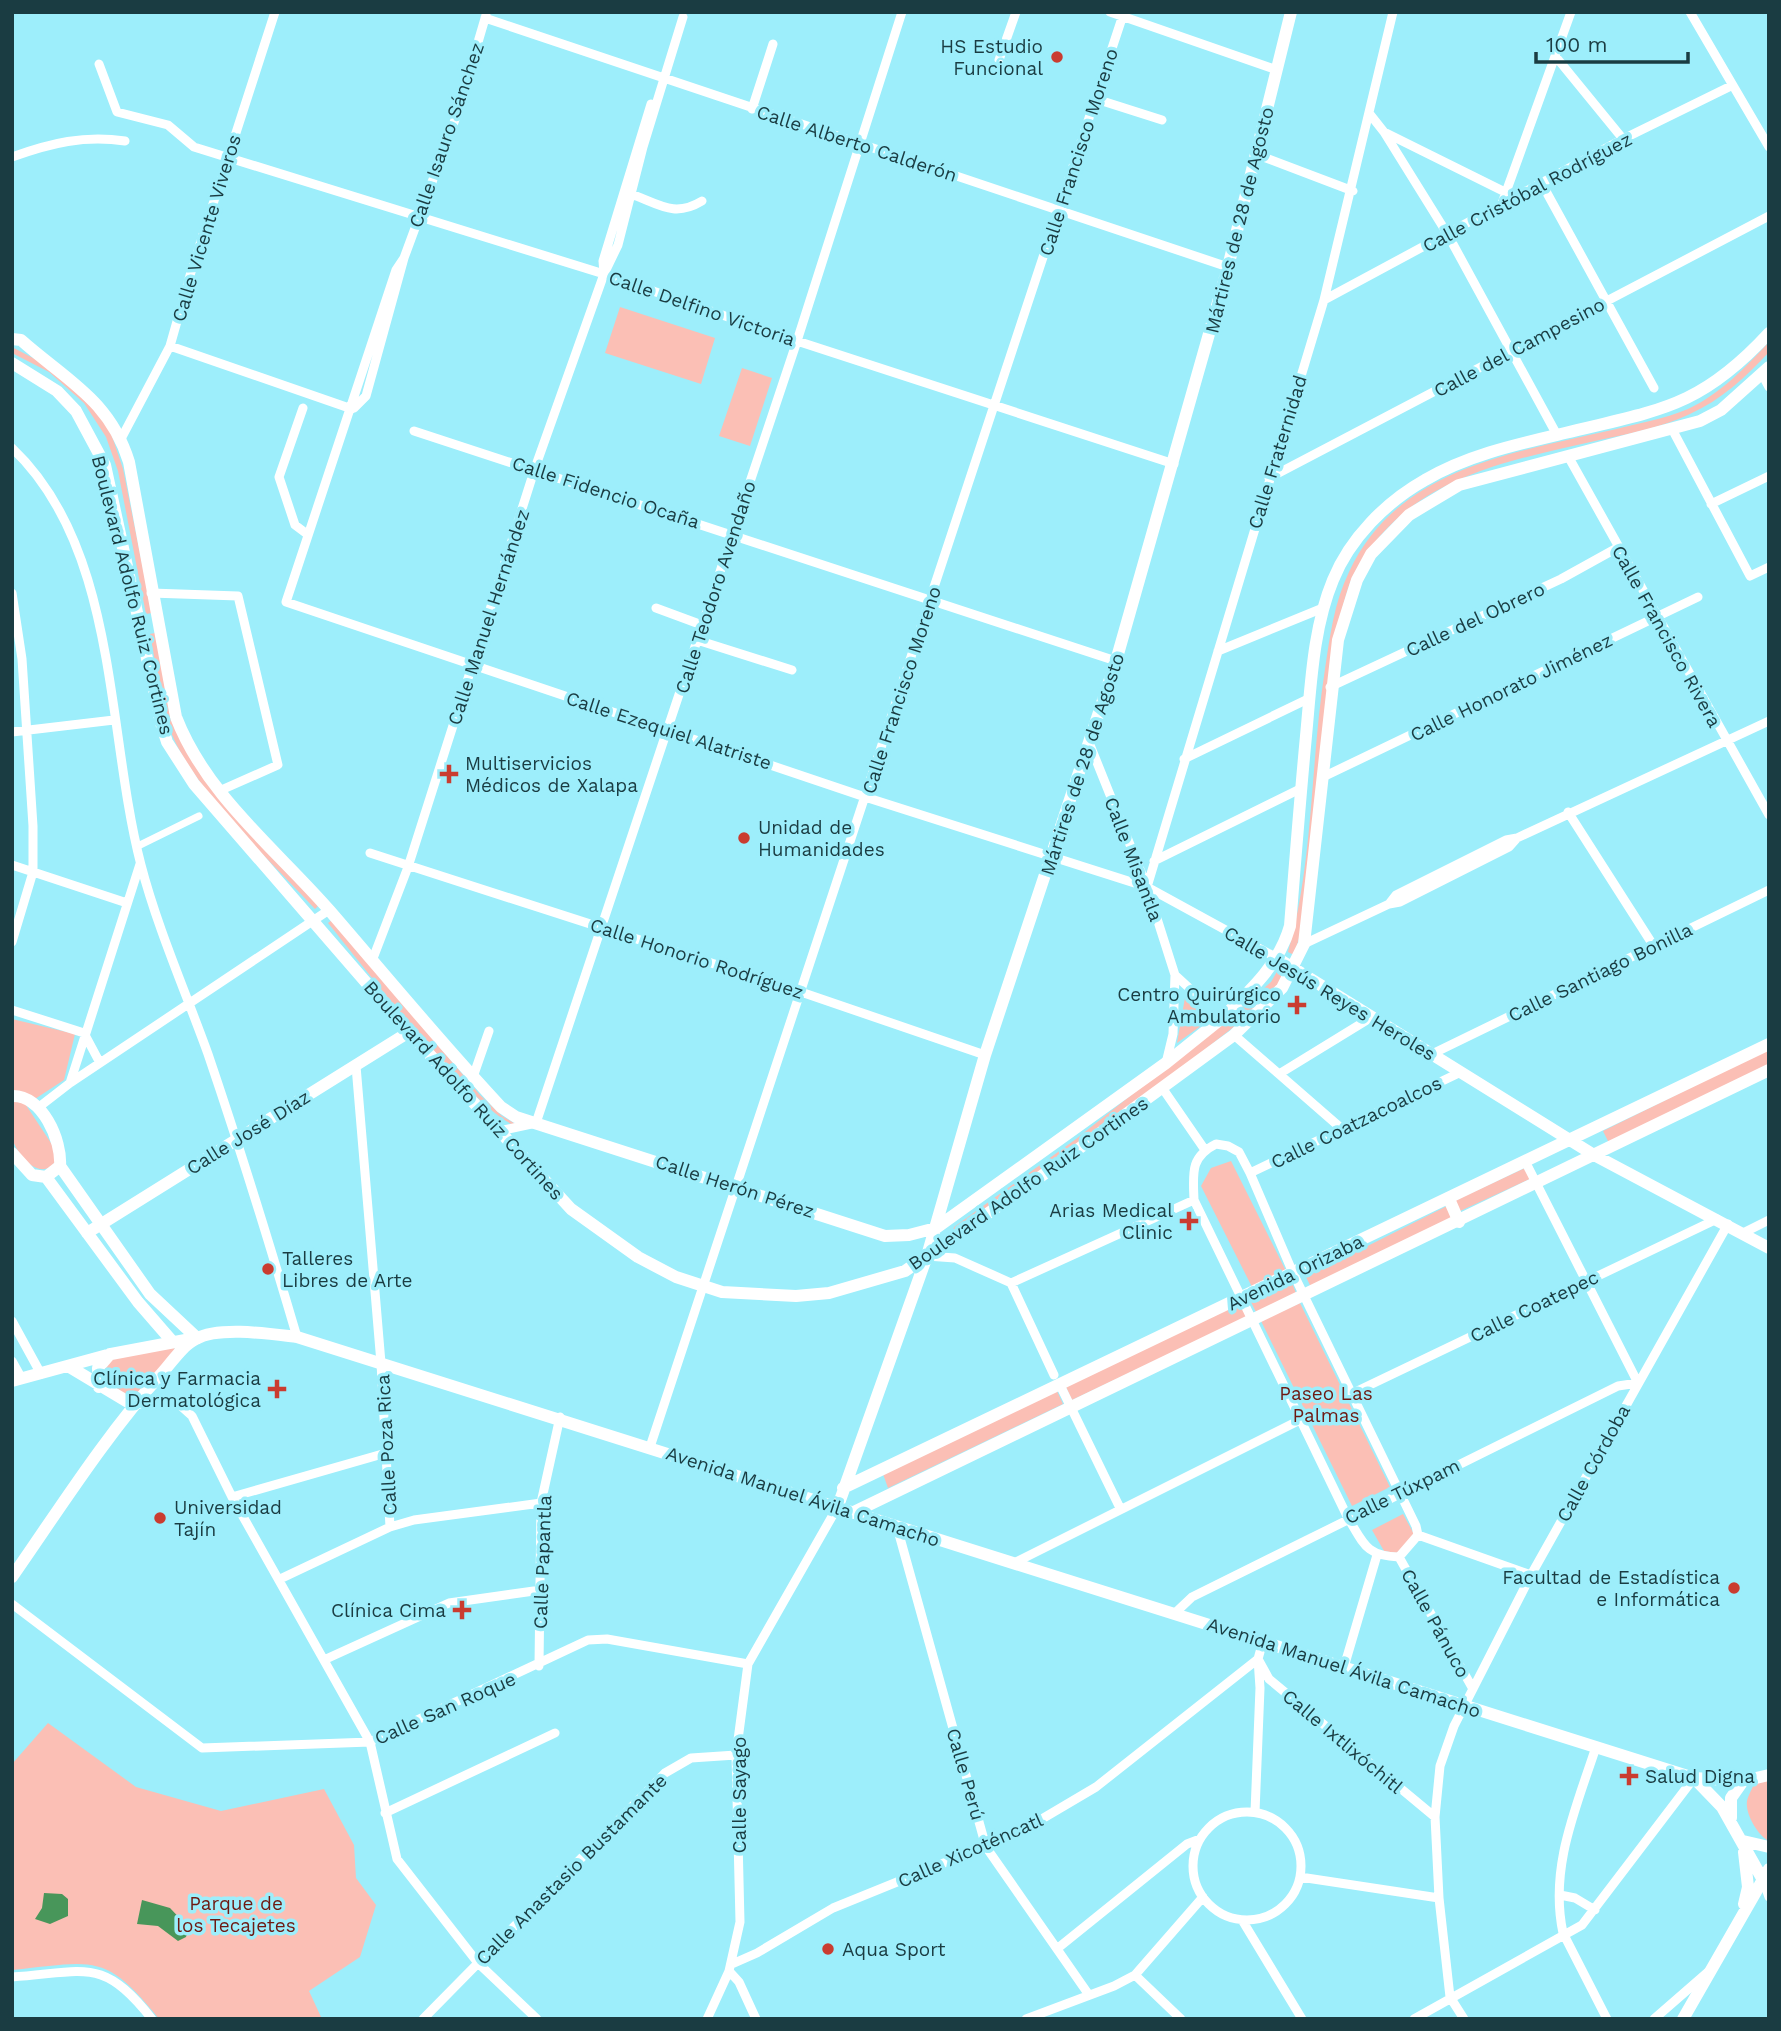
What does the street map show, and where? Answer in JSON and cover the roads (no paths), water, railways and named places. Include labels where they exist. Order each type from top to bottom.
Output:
[{"type":"main road","name":"Mártires de 28 de Agosto","points":[[838,1506],[928,1256],[985,1055],[1116,661],[1228,267],[1258,155],[1291,12]]},
{"type":"main road","name":"Boulevard Adolfo Ruiz Cortines","points":[[936,1228],[1166,1063],[1240,1001],[1277,957],[1290,926],[1310,698],[1324,608],[1334,579],[1350,547],[1394,501],[1449,467],[1558,435],[1667,408],[1690,399],[1726,375],[1769,333]]},
{"type":"main road","name":"Boulevard Adolfo Ruiz Cortines","points":[[12,339],[21,340],[97,401],[122,437],[129,462],[151,593],[176,717],[193,757],[219,791],[329,910],[501,1107],[516,1117],[536,1123]]},
{"type":"main road","name":"Boulevard Adolfo Ruiz Cortines","points":[[12,363],[57,391],[91,433],[105,465],[161,723],[180,764],[194,785],[542,1181],[597,1230],[638,1257],[703,1288],[758,1295],[829,1293],[905,1271],[1163,1088],[1234,1035],[1266,1007],[1294,968],[1304,944],[1330,687],[1338,640],[1350,598],[1371,554],[1388,533],[1409,515],[1459,485],[1700,421],[1721,410],[1765,370]]},
{"type":"main road","points":[[138,622],[156,618]]},
{"type":"main road","name":"Calle Jesús Reyes Heroles","points":[[1277,957],[1594,1155],[1769,1248]]},
{"type":"main road","name":"Calle José Díaz","points":[[87,1233],[409,1032]]},
{"type":"main road","name":"Avenida Orizaba","points":[[821,1501],[1057,1380],[1242,1298],[1769,1044]]},
{"type":"main road","name":"Avenida Orizaba","points":[[855,1512],[1769,1070]]},
{"type":"main road","points":[[12,1096],[30,1099],[39,1107],[57,1141],[61,1153],[60,1166],[99,1224],[150,1294],[197,1338],[133,1405],[12,1577]]},
{"type":"main road","name":"Calle Herón Pérez","points":[[536,1123],[886,1236],[909,1235],[936,1228]]},
{"type":"main road","points":[[12,1153],[32,1175],[46,1177],[138,1302],[171,1340]]},
{"type":"main road","points":[[46,1177],[60,1166]]},
{"type":"main road","points":[[1449,1199],[1459,1222]]},
{"type":"main road","name":"Avenida Manuel Ávila Camacho","points":[[17,1380],[171,1340],[225,1333],[297,1337],[1695,1778],[1743,1781],[1769,1775]]},
{"type":"main road","points":[[99,1387],[98,1368],[111,1354]]},
{"type":"main road","points":[[68,1366],[133,1405]]},
{"type":"main road","points":[[878,1471],[877,1485],[887,1496]]},
{"type":"main road","name":"Avenida Manuel Ávila Camacho","points":[[1695,1778],[1709,1790],[1766,1874]]},
{"type":"main road","points":[[1732,1822],[1731,1798],[1743,1781]]},
{"type":"main road","points":[[1741,1916],[1748,1887],[1743,1842],[1769,1847]]},
{"type":"main road","points":[[1683,2019],[1766,1874]]},
{"type":"street","name":"Calle Vicente Viveros","points":[[122,437],[170,346],[275,12]]},
{"type":"street","name":"Calle Teodoro Avendaño","points":[[536,1123],[797,341],[902,12]]},
{"type":"street","points":[[999,60],[1016,12]]},
{"type":"street","points":[[1110,12],[1123,14],[1277,70]]},
{"type":"street","name":"Calle Fraternidad","points":[[1147,887],[1324,300],[1353,191],[1393,12]]},
{"type":"street","points":[[1501,206],[1571,12]]},
{"type":"street","points":[[1690,12],[1769,147]]},
{"type":"street","name":"Calle Francisco Moreno","points":[[650,1447],[1123,14]]},
{"type":"street","name":"Calle Alberto Calderón","points":[[486,15],[663,80],[1228,267]]},
{"type":"street","name":"Calle Isauro Sánchez","points":[[286,602],[307,534],[352,409],[366,396],[404,258],[456,117],[486,15]]},
{"type":"street","name":"Calle Manuel Hernández","points":[[372,961],[408,867],[535,468],[604,274],[618,245],[683,17]]},
{"type":"street","points":[[752,109],[773,44]]},
{"type":"street","points":[[1556,57],[1623,139]]},
{"type":"street","name":"Calle Delfino Victoria","points":[[99,64],[117,112],[168,125],[194,146],[604,274],[797,341],[1174,464]]},
{"type":"street","name":"Calle Manuel Hernández","points":[[604,274],[603,261],[637,145],[656,88],[663,80]]},
{"type":"street","name":"Calle Cristóbal Rodríguez","points":[[1324,300],[1623,139],[1731,86]]},
{"type":"street","points":[[1096,99],[1162,120]]},
{"type":"street","points":[[1369,113],[1384,132],[1448,234],[1558,435]]},
{"type":"street","points":[[1384,132],[1506,192]]},
{"type":"street","points":[[12,158],[68,140],[102,138],[125,141]]},
{"type":"street","points":[[1258,155],[1353,191]]},
{"type":"street","points":[[1542,184],[1654,388]]},
{"type":"street","points":[[631,194],[673,210],[687,210],[702,201]]},
{"type":"street","name":"Calle del Campesino","points":[[1269,478],[1769,216]]},
{"type":"street","points":[[170,346],[352,409]]},
{"type":"street","points":[[1765,370],[1769,387]]},
{"type":"street","points":[[303,408],[279,477],[295,525],[307,534]]},
{"type":"street","points":[[1672,429],[1751,576],[1769,567]]},
{"type":"street","name":"Calle Fidencio Ocaña","points":[[414,431],[535,468],[1116,661]]},
{"type":"street","points":[[12,448],[34,468],[65,521],[97,615],[106,654],[114,720],[140,864],[237,1138],[297,1337]]},
{"type":"street","name":"Calle Francisco Rivera","points":[[1569,456],[1617,548],[1769,815]]},
{"type":"street","points":[[1712,504],[1769,476]]},
{"type":"street","name":"Calle del Obrero","points":[[1330,687],[1560,579],[1617,548]]},
{"type":"street","points":[[12,593],[22,659],[33,825],[33,872],[12,942]]},
{"type":"street","points":[[151,593],[238,596],[278,765],[219,791]]},
{"type":"street","name":"Calle Honorato Jiménez","points":[[1323,777],[1699,597]]},
{"type":"street","name":"Calle Ezequiel Alatriste","points":[[286,602],[865,797],[1053,856]]},
{"type":"street","points":[[656,608],[702,625]]},
{"type":"street","points":[[1218,651],[1324,608]]},
{"type":"street","points":[[697,640],[792,670]]},
{"type":"street","points":[[1184,759],[1310,698]]},
{"type":"street","points":[[12,732],[114,720]]},
{"type":"street","points":[[1304,944],[1389,904],[1396,895],[1506,840],[1517,838],[1568,812],[1769,721]]},
{"type":"street","name":"Calle Misantla","points":[[1090,745],[1147,887],[1175,975],[1174,1034],[1166,1063]]},
{"type":"street","points":[[1154,860],[1301,788]]},
{"type":"street","points":[[1568,812],[1653,945]]},
{"type":"street","points":[[138,846],[199,816]]},
{"type":"street","name":"Calle Honorio Rodríguez","points":[[370,853],[801,992],[985,1055]]},
{"type":"street","name":"Calle Jesús Reyes Heroles","points":[[1053,856],[1147,887],[1277,957]]},
{"type":"street","points":[[70,1083],[140,864]]},
{"type":"street","points":[[12,865],[127,903]]},
{"type":"street","name":"Calle Santiago Bonilla","points":[[1432,1054],[1769,890]]},
{"type":"street","points":[[39,1107],[70,1083],[329,910]]},
{"type":"street","name":"Calle Misantla","points":[[1175,975],[1200,998]]},
{"type":"street","points":[[12,1010],[84,1033],[100,1063]]},
{"type":"street","points":[[1279,1074],[1372,1017]]},
{"type":"street","points":[[473,1077],[489,1031]]},
{"type":"street","points":[[1234,1035],[1342,1129]]},
{"type":"street","name":"Calle Poza Rica","points":[[356,1066],[381,1363],[390,1527]]},
{"type":"street","name":"Calle Coatzacoalcos","points":[[1250,1173],[1461,1072]]},
{"type":"street","points":[[1163,1088],[1205,1150]]},
{"type":"street","points":[[499,1131],[536,1123]]},
{"type":"street","points":[[1418,1535],[1399,1557],[1377,1555],[1369,1551],[1348,1518],[1194,1200],[1193,1165],[1205,1150],[1216,1144],[1239,1152],[1250,1173],[1293,1273],[1418,1535],[1531,1576]]},
{"type":"street","points":[[1525,1161],[1638,1383]]},
{"type":"street","points":[[1011,1283],[1194,1200]]},
{"type":"street","points":[[1743,1233],[1769,1220]]},
{"type":"street","name":"Calle Coatepec","points":[[1351,1394],[1585,1282],[1723,1222]]},
{"type":"street","name":"Calle Córdoba","points":[[1451,1997],[1439,1898],[1435,1817],[1440,1766],[1473,1689],[1531,1576],[1723,1222]]},
{"type":"street","points":[[928,1256],[955,1258],[1011,1283],[1120,1508]]},
{"type":"street","points":[[12,1321],[41,1374]]},
{"type":"street","points":[[12,1361],[17,1380]]},
{"type":"street","name":"Calle Túxpam","points":[[1174,1614],[1192,1597],[1399,1492],[1618,1387],[1638,1383]]},
{"type":"street","points":[[133,1405],[173,1399],[192,1416],[232,1497],[326,1659],[370,1742],[397,1859],[478,1963],[537,2019]]},
{"type":"street","name":"Calle Papantla","points":[[539,1666],[541,1503],[560,1418]]},
{"type":"street","points":[[1014,1563],[1300,1420]]},
{"type":"street","points":[[232,1497],[387,1453]]},
{"type":"street","points":[[280,1579],[390,1527],[414,1520],[541,1503]]},
{"type":"street","name":"Calle Sayago","points":[[706,2019],[731,1967],[740,1922],[736,1755],[748,1664],[838,1506]]},
{"type":"street","name":"Calle Perú","points":[[897,1527],[986,1847],[1089,1995]]},
{"type":"street","points":[[1344,1667],[1377,1555]]},
{"type":"street","name":"Calle Pánuco","points":[[1399,1557],[1473,1689]]},
{"type":"street","points":[[326,1659],[449,1603],[541,1590]]},
{"type":"street","name":"Calle San Roque","points":[[12,1604],[202,1748],[370,1742],[539,1666],[588,1640],[607,1639],[748,1664]]},
{"type":"street","points":[[1255,1812],[1258,1659],[1263,1641]]},
{"type":"street","name":"Calle Xicoténcatl","points":[[731,1967],[833,1908],[1018,1833],[1096,1787],[1258,1659]]},
{"type":"street","name":"Calle Ixtlixóchitl","points":[[1258,1659],[1269,1679],[1435,1817]]},
{"type":"street","points":[[385,1813],[555,1733]]},
{"type":"street","points":[[1597,1747],[1564,1844],[1559,1868],[1563,1933],[1607,2019]]},
{"type":"street","name":"Calle Anastasio Bustamante","points":[[423,2019],[665,1773],[691,1758],[736,1755]]},
{"type":"street","points":[[1414,2019],[1581,1925],[1695,1778]]},
{"type":"street","points":[[1255,1812],[1280,1822],[1290,1833],[1301,1861],[1300,1877],[1292,1898],[1275,1913],[1242,1920],[1225,1916],[1203,1897],[1195,1880],[1193,1866],[1200,1839],[1207,1829],[1227,1815],[1255,1812]]},
{"type":"street","points":[[1058,1948],[1187,1844],[1200,1839]]},
{"type":"street","points":[[1766,1874],[1769,1897]]},
{"type":"street","points":[[1300,1877],[1439,1898]]},
{"type":"street","points":[[1560,1895],[1575,1898],[1595,1910]]},
{"type":"street","points":[[1026,2019],[1135,1975],[1203,1897]]},
{"type":"street","points":[[1242,1920],[1302,2019]]},
{"type":"street","points":[[731,1967],[756,2019]]},
{"type":"street","points":[[1654,2019],[1712,1968]]},
{"type":"street","points":[[12,1977],[92,1971],[111,1977],[129,1990],[152,2019]]},
{"type":"street","points":[[1135,1975],[1181,2019]]},
{"type":"street","points":[[1451,1997],[1464,2019]]},
{"type":"place","name":"HS Estudio Funcional","points":[[1057,57]]},
{"type":"place","name":"Multiservicios Médicos de Xalapa","points":[[449,774]]},
{"type":"place","name":"Unidad de Humanidades","points":[[744,838]]},
{"type":"place","name":"Centro Quirúrgico Ambulatorio","points":[[1297,1005]]},
{"type":"place","name":"Arias Medical Clinic","points":[[1189,1221]]},
{"type":"place","name":"Talleres Libres de Arte","points":[[268,1269]]},
{"type":"place","name":"Clínica y Farmacia Dermatológica","points":[[277,1389]]},
{"type":"place","name":"Universidad Tajín","points":[[160,1518]]},
{"type":"place","name":"Facultad de Estadística e Informática","points":[[1734,1588]]},
{"type":"place","name":"Clínica Cima","points":[[462,1610]]},
{"type":"place","name":"Salud Digna","points":[[1629,1776]]},
{"type":"place","name":"Aqua Sport","points":[[828,1949]]},
{"type":"park label","name":"Paseo Las Palmas","points":[[1326,1404]]},
{"type":"park label","name":"Parque de los Tecajetes","points":[[236,1914]]}]
